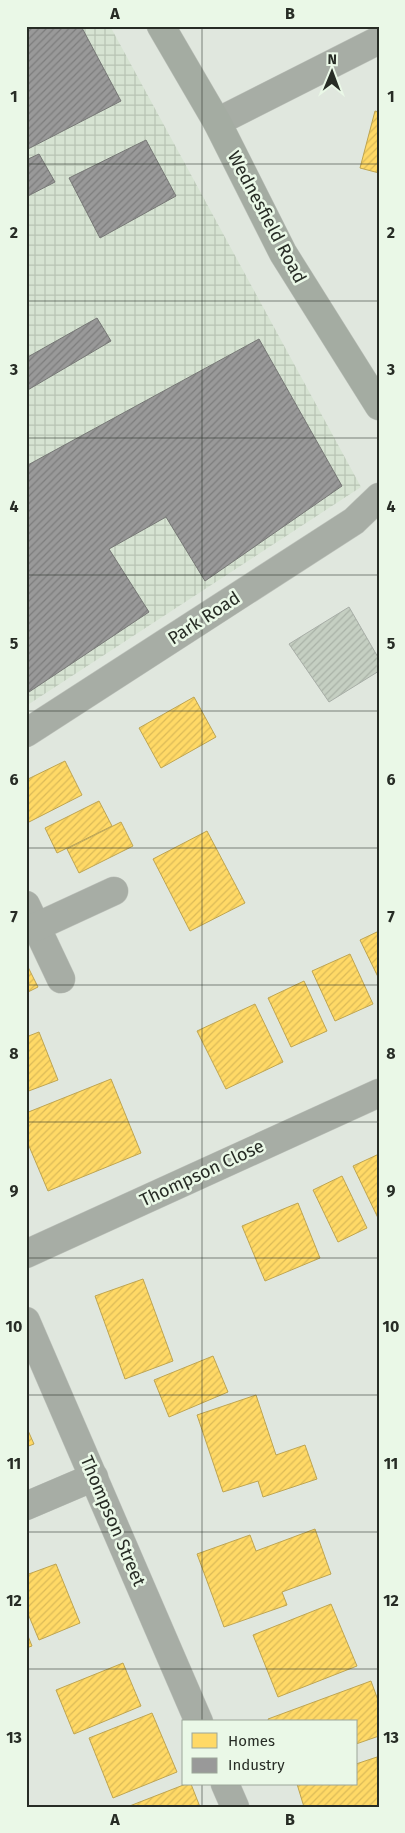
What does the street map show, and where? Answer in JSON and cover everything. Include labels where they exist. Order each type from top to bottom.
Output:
[{"type":"main road","name":"Wednesfield Road","points":[[161,26],[217,122],[283,253],[379,406]]},
{"type":"street","points":[[217,122],[379,40]]},
{"type":"street","name":"Park Road","points":[[26,733],[354,521],[379,497]]},
{"type":"street","points":[[61,979],[31,916],[114,891]]},
{"type":"street","name":"Thompson Close","points":[[26,1254],[379,1093]]},
{"type":"street","name":"Thompson Street","points":[[26,1321],[198,1720]]},
{"type":"street","points":[[26,1506],[94,1477]]},
{"type":"street","points":[[227,1786],[235,1807]]},
{"type":"shaded area","points":[[26,26],[110,26],[361,487],[26,706]]},
{"type":"building: Homes","points":[[375,111],[379,112],[379,173],[360,168]]},
{"type":"building: Homes","points":[[194,697],[216,737],[161,768],[139,728]]},
{"type":"building: Homes","points":[[65,761],[82,795],[29,822],[26,818],[26,780]]},
{"type":"building: Homes","points":[[99,801],[112,826],[57,853],[45,828]]},
{"type":"building: Homes","points":[[121,822],[133,846],[79,873],[67,849]]},
{"type":"building: Homes","points":[[207,831],[245,903],[190,931],[153,859]]},
{"type":"building: Homes","points":[[379,931],[379,979],[360,940]]},
{"type":"building: Homes","points":[[350,954],[373,1004],[335,1021],[312,971]]},
{"type":"building: Homes","points":[[26,963],[38,987],[26,993]]},
{"type":"building: Homes","points":[[304,981],[327,1031],[291,1047],[268,998]]},
{"type":"building: Homes","points":[[255,1004],[283,1062],[226,1089],[197,1031]]},
{"type":"building: Homes","points":[[39,1032],[58,1080],[26,1092],[26,1037]]},
{"type":"building: Homes","points":[[111,1079],[141,1153],[48,1191],[26,1139],[26,1113]]},
{"type":"building: Homes","points":[[379,1154],[379,1218],[378,1218],[353,1166]]},
{"type":"building: Homes","points":[[342,1176],[367,1228],[338,1242],[313,1190]]},
{"type":"building: Homes","points":[[298,1203],[320,1258],[265,1281],[242,1226]]},
{"type":"building: Homes","points":[[143,1279],[173,1361],[125,1379],[95,1296]]},
{"type":"building: Homes","points":[[213,1356],[228,1392],[169,1417],[154,1380]]},
{"type":"building: Homes","points":[[256,1395],[276,1455],[305,1445],[317,1479],[263,1497],[258,1481],[223,1492],[197,1415]]},
{"type":"building: Homes","points":[[26,1426],[34,1444],[26,1447]]},
{"type":"building: Homes","points":[[315,1529],[331,1574],[282,1592],[287,1605],[224,1627],[197,1554],[250,1535],[256,1551]]},
{"type":"building: Homes","points":[[56,1564],[80,1623],[39,1640],[26,1609],[26,1575]]},
{"type":"building: Homes","points":[[331,1604],[357,1666],[278,1697],[253,1635]]},
{"type":"building: Homes","points":[[26,1631],[32,1646],[26,1648]]},
{"type":"building: Homes","points":[[123,1663],[141,1706],[74,1734],[56,1690]]},
{"type":"building: Homes","points":[[371,1681],[379,1703],[379,1736],[358,1743],[358,1720],[268,1719]]},
{"type":"building: Homes","points":[[152,1713],[177,1772],[113,1798],[89,1738]]},
{"type":"building: Homes","points":[[377,1757],[379,1807],[304,1807],[298,1786],[358,1786],[358,1763]]},
{"type":"building: Homes","points":[[182,1786],[192,1786],[200,1807],[127,1807]]},
{"type":"building: Industry","points":[[26,26],[81,26],[121,101],[26,150]]},
{"type":"building: Industry","points":[[146,140],[176,196],[100,238],[69,178]]},
{"type":"building: Industry","points":[[39,154],[55,182],[26,197],[26,160]]},
{"type":"building: Industry","points":[[97,318],[111,341],[26,391],[26,358]]},
{"type":"building: Industry","points":[[259,339],[342,486],[205,581],[166,517],[109,549],[149,612],[26,694],[26,466]]},
{"type":"building: Other","points":[[349,607],[379,659],[379,671],[329,702],[289,644]]}]
